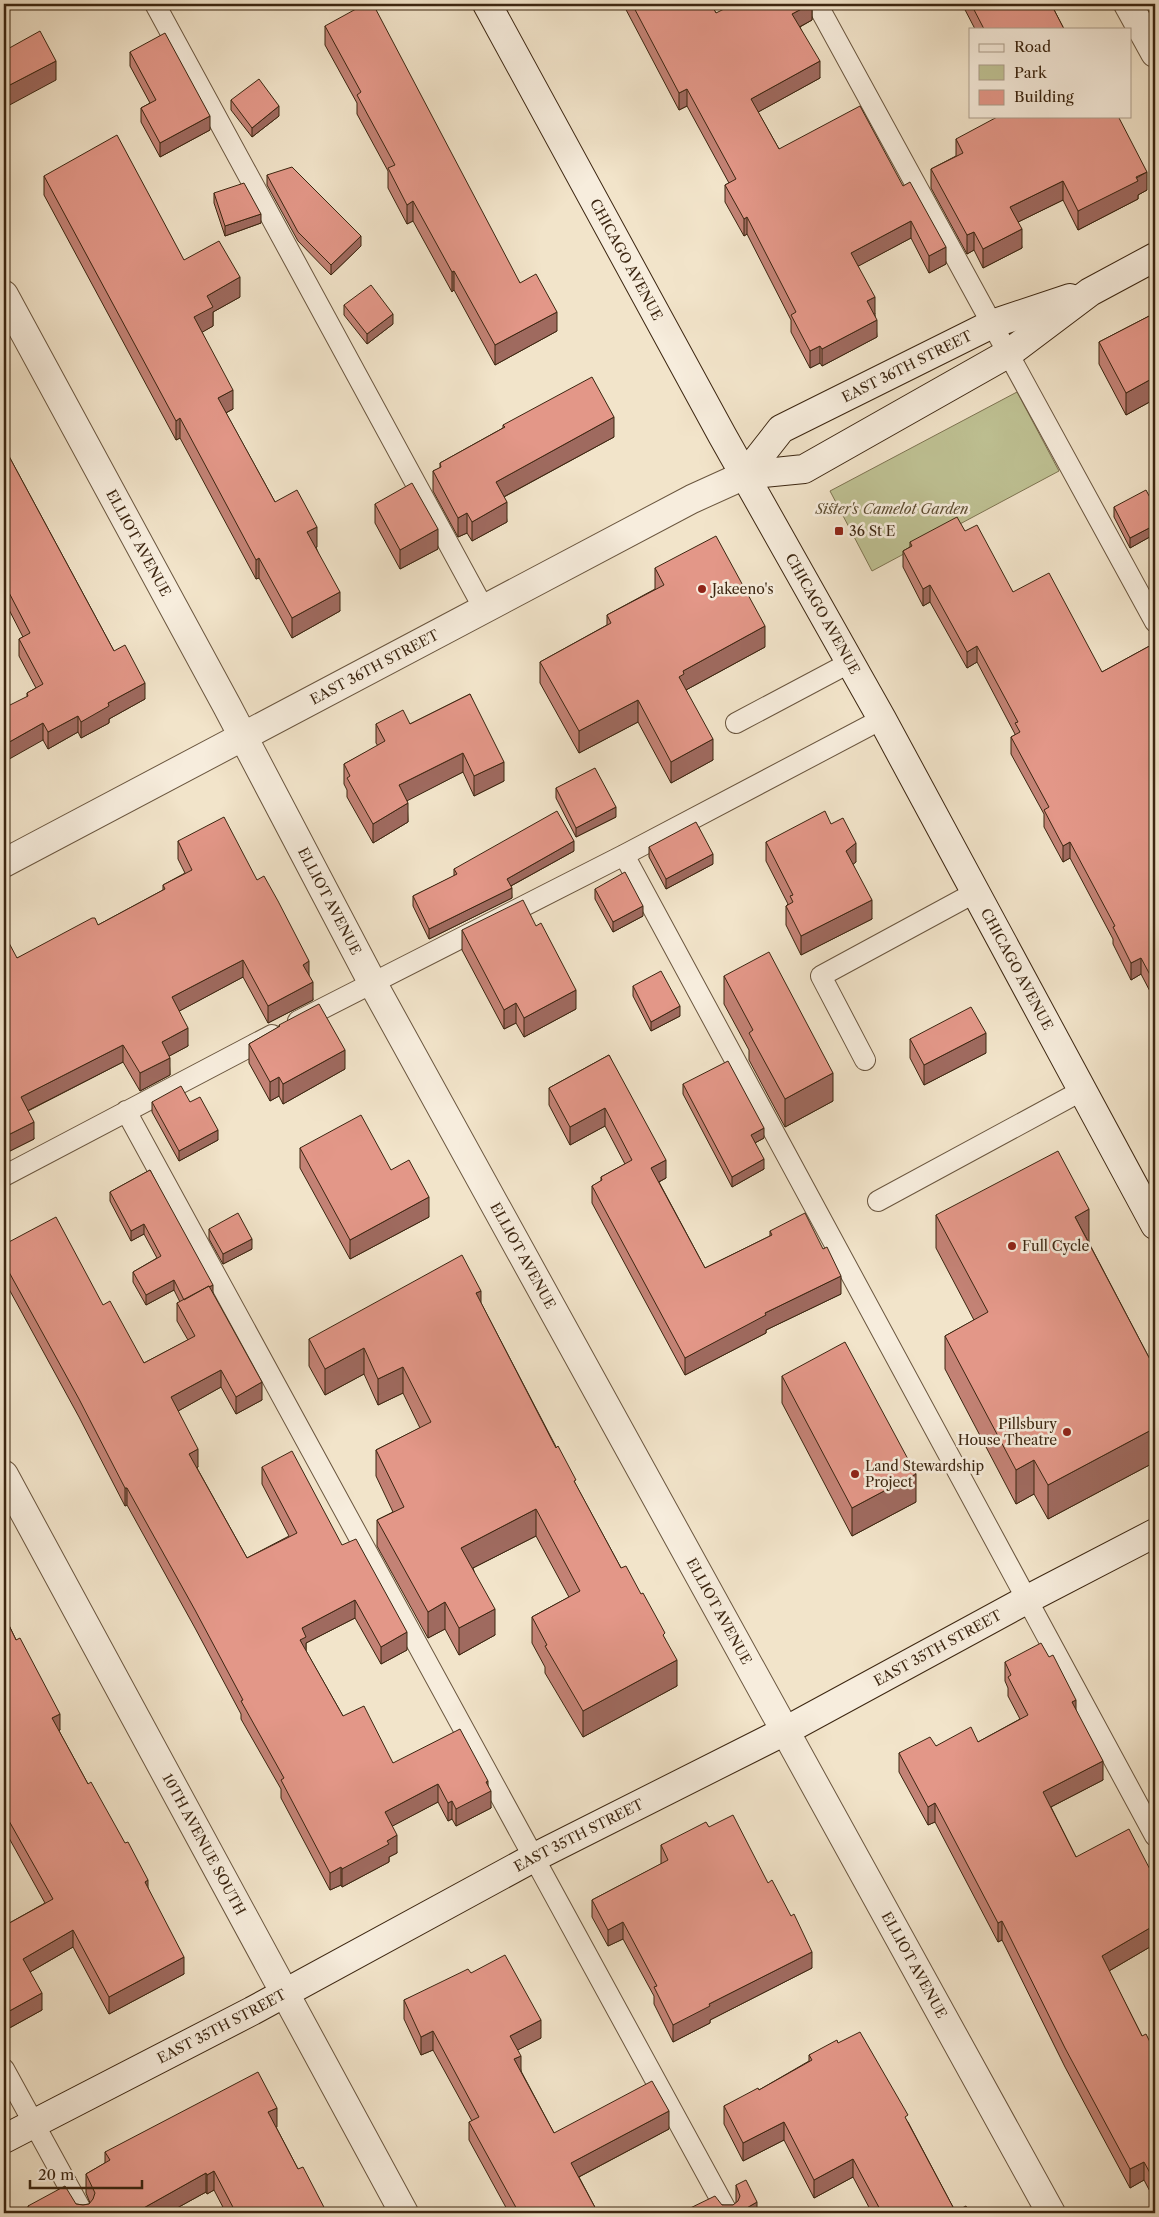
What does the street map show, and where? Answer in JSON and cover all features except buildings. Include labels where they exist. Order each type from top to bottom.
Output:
[{"type":"street","name":"CHICAGO AVENUE","points":[[487,4],[712,418],[882,718],[1155,1225]]},
{"type":"street","points":[[1128,4],[1155,53]]},
{"type":"street","name":"EAST 36TH STREET","points":[[4,863],[244,738],[692,499],[745,475],[804,469],[1009,353],[1090,292],[1155,257]]},
{"type":"street","name":"EAST 36TH STREET","points":[[745,475],[781,429],[992,324],[1090,292]]},
{"type":"street","name":"ELLIOT AVENUE","points":[[4,295],[244,738],[372,982],[1051,2213]]},
{"type":"street","name":"10TH AVENUE SOUTH","points":[[4,1475],[404,2213]]},
{"type":"street","name":"EAST 35TH STREET","points":[[4,2139],[285,1994],[533,1858],[785,1731],[1026,1600],[1155,1533]]},
{"type":"lane","points":[[155,4],[484,610]]},
{"type":"lane","points":[[817,4],[1155,622]]},
{"type":"lane","points":[[736,723],[851,662]]},
{"type":"lane","points":[[4,1176],[372,982],[624,854],[882,718]]},
{"type":"lane","points":[[624,854],[1155,1836]]},
{"type":"lane","points":[[866,1060],[821,976],[976,892]]},
{"type":"lane","points":[[878,1201],[1083,1090]]},
{"type":"lane","points":[[126,1111],[728,2213]]},
{"type":"lane","points":[[4,2069],[83,2213]]},
{"type":"green space","name":"Sister's Camelot Garden","points":[[1017,392],[1059,471],[872,571],[830,491]]},
{"type":"place","name":"36 St E","points":[[839,531]]},
{"type":"place","name":"Jakeeno's","points":[[702,589]]},
{"type":"place","name":"Full Cycle","points":[[1012,1246]]},
{"type":"place","name":"Pillsbury House Theatre","points":[[1067,1432]]},
{"type":"place","name":"Land Stewardship Project","points":[[855,1474]]}]
